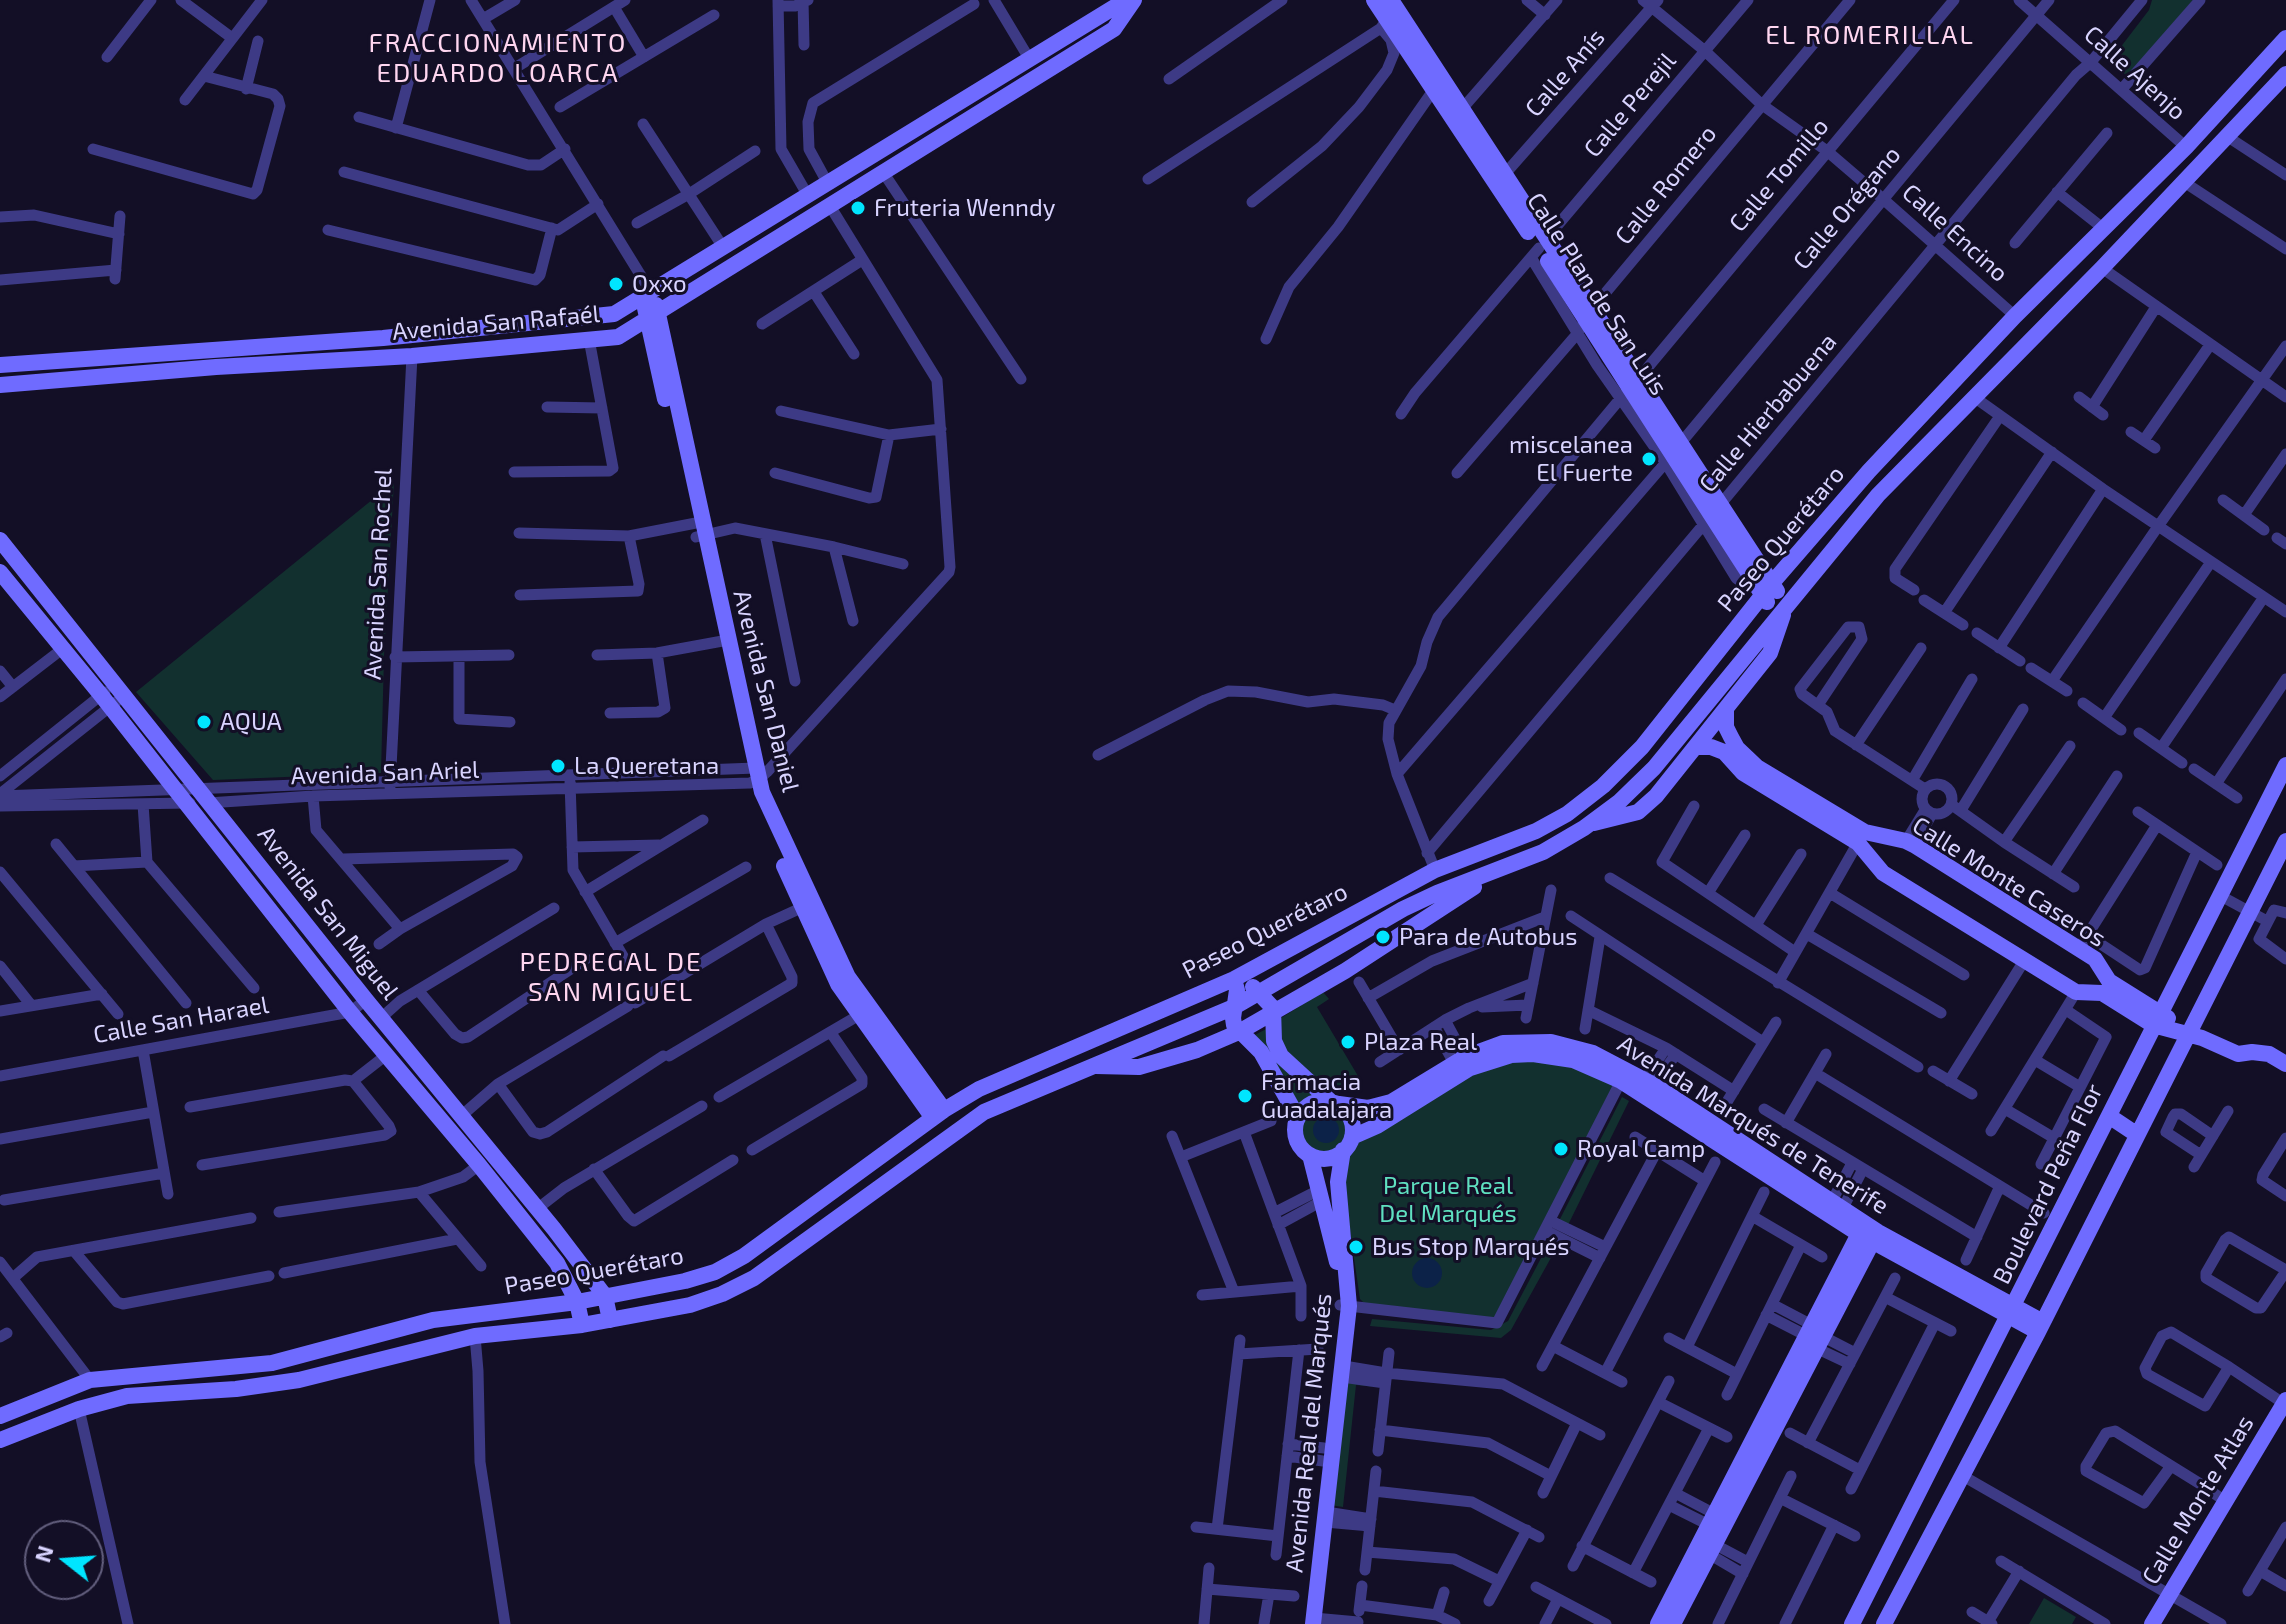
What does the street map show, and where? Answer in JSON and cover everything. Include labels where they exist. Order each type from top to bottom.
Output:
[{"type":"main road","name":"Avenida San Rafaél","points":[[0,365],[383,338],[614,314],[1126,0]]},
{"type":"main road","name":"Avenida San Rafaél","points":[[0,385],[412,356],[618,337],[1114,29],[1134,0]]},
{"type":"main road","name":"Calle Plan de San Luis","points":[[1374,0],[1384,23],[1462,109],[1504,175],[1539,249]]},
{"type":"main road","name":"Calle Plan de San Luis","points":[[1391,0],[1438,84],[1585,321],[1712,514],[1782,610]]},
{"type":"main road","name":"Paseo Querétaro","points":[[0,1416],[90,1380],[272,1363],[433,1320],[577,1302],[685,1281],[725,1267],[938,1114],[979,1089],[1239,977],[1435,870],[1536,831],[1567,814],[1603,786],[1642,747],[1764,588],[1849,494],[2015,316],[2240,91],[2286,38]]},
{"type":"main road","name":"Paseo Querétaro","points":[[0,1440],[79,1409],[127,1396],[236,1389],[299,1380],[475,1336],[582,1325],[690,1305],[722,1294],[754,1278],[984,1112],[1234,1007],[1403,909],[1543,852],[1590,824],[1619,802],[1654,768],[1878,495],[2256,107],[2280,92],[2286,74]]},
{"type":"main road","points":[[2240,91],[2256,107]]},
{"type":"main road","points":[[976,94],[986,109]]},
{"type":"main road","name":"Avenida San Daniel","points":[[647,291],[723,641],[756,775],[801,908],[938,1114]]},
{"type":"main road","name":"Avenida San Miguel","points":[[0,540],[366,1000],[537,1209],[605,1296],[610,1320]]},
{"type":"main road","name":"Avenida San Miguel","points":[[0,572],[106,701],[385,1056],[479,1165],[557,1263],[577,1302],[582,1325]]},
{"type":"main road","points":[[1590,824],[1638,812],[1656,796],[1770,653],[1782,610]]},
{"type":"main road","name":"Calle Monte Caseros","points":[[1726,710],[1726,727],[1737,748],[1757,767],[1862,837],[1883,873],[2076,992],[2106,987]]},
{"type":"main road","name":"Calle Monte Caseros","points":[[1698,747],[1711,747],[1724,752],[1743,773],[1862,837],[1910,843],[2083,942],[2095,959],[2106,987],[2157,1019],[2238,1054],[2269,1054],[2286,1064]]},
{"type":"main road","name":"Boulevard Peña Flor","points":[[1852,1624],[2286,765]]},
{"type":"main road","name":"Avenida San Daniel","points":[[756,775],[838,984],[938,1114]]},
{"type":"main road","points":[[1884,1624],[2040,1327],[2136,1134],[2194,1033],[2286,841]]},
{"type":"main road","points":[[1091,1065],[1139,1067],[1197,1050],[1239,1032],[1502,869]]},
{"type":"main road","points":[[1239,977],[1270,1003],[1274,1013],[1274,1041],[1281,1056],[1348,1113],[1353,1125],[1348,1144],[1334,1157],[1325,1159],[1310,1155],[1299,1145],[1295,1132],[1298,1118],[1311,1104],[1334,1103]]},
{"type":"main road","points":[[1239,977],[1233,1018],[1239,1032],[1261,1052],[1298,1118]]},
{"type":"main road","name":"Avenida Marqués de Tenerife","points":[[1334,1103],[1368,1108],[1380,1106],[1459,1060],[1503,1043],[1551,1042],[1593,1053],[1868,1233],[2040,1327]]},
{"type":"main road","name":"Avenida Marqués de Tenerife","points":[[1348,1144],[1470,1068],[1511,1055],[1533,1054],[1573,1060],[1650,1082],[1837,1205],[1868,1233]]},
{"type":"main road","points":[[2109,1116],[2136,1134]]},
{"type":"main road","name":"Avenida Real del Marqués","points":[[1312,1622],[1343,1372],[1344,1306],[1338,1182],[1348,1144]]},
{"type":"main road","name":"Avenida Real del Marqués","points":[[1310,1155],[1338,1268],[1344,1306],[1323,1454],[1312,1622]]},
{"type":"main road","points":[[1673,1624],[1762,1436],[1868,1233]]},
{"type":"main road","name":"Calle Monte Atlas","points":[[2152,1624],[2285,1403]]},
{"type":"main road","points":[[1658,1624],[1712,1519],[1762,1436]]},
{"type":"street","points":[[107,57],[151,0]]},
{"type":"street","points":[[181,0],[232,38]]},
{"type":"street","points":[[185,100],[262,0]]},
{"type":"street","points":[[396,128],[430,0]]},
{"type":"street","points":[[471,0],[565,149],[647,291]]},
{"type":"street","points":[[483,19],[515,0]]},
{"type":"street","points":[[994,0],[1030,60]]},
{"type":"street","points":[[1169,79],[1282,0]]},
{"type":"street","points":[[1527,0],[1545,15]]},
{"type":"street","points":[[1462,109],[1557,0]]},
{"type":"street","name":"Calle Perejil","points":[[1401,414],[1415,393],[1748,0]]},
{"type":"street","name":"Calle Romero","points":[[1457,473],[1850,0]]},
{"type":"street","name":"Calle Tomillo","points":[[1395,710],[1421,666],[1438,617],[1954,0]]},
{"type":"street","name":"Calle Ajenjo","points":[[2019,0],[2186,147]]},
{"type":"street","name":"Calle Orégano","points":[[1397,774],[1673,453],[2049,0]]},
{"type":"street","name":"Calle Hierbabuena","points":[[1427,853],[2076,75],[2091,62],[2142,0]]},
{"type":"street","points":[[2122,89],[2200,0]]},
{"type":"street","points":[[804,45],[805,1],[778,3],[781,149],[807,194]]},
{"type":"street","points":[[515,68],[619,3],[644,57]]},
{"type":"street","name":"Calle Encino","points":[[1651,3],[1761,104],[1827,151],[2015,316]]},
{"type":"street","name":"Calle Anís","points":[[1504,175],[1651,3]]},
{"type":"street","points":[[827,182],[809,149],[808,122],[813,103],[974,4]]},
{"type":"street","points":[[560,107],[714,15]]},
{"type":"street","points":[[1148,179],[1384,23],[1394,53],[1387,70],[1359,107],[1322,146],[1252,202]]},
{"type":"street","points":[[246,89],[258,41]]},
{"type":"street","points":[[93,149],[253,194],[257,190],[280,106],[273,94],[204,76]]},
{"type":"street","points":[[1266,339],[1289,287],[1338,227],[1438,84]]},
{"type":"street","points":[[359,117],[528,165],[541,165],[565,149]]},
{"type":"street","points":[[643,124],[723,247]]},
{"type":"street","points":[[2015,243],[2107,133]]},
{"type":"street","points":[[2228,137],[2286,175]]},
{"type":"street","points":[[637,223],[755,151]]},
{"type":"street","points":[[344,172],[558,230],[598,204]]},
{"type":"street","points":[[883,172],[1021,379]]},
{"type":"street","points":[[2184,182],[2286,249]]},
{"type":"street","points":[[2057,192],[2104,229]]},
{"type":"street","points":[[756,775],[949,572],[937,380],[830,206]]},
{"type":"street","points":[[0,217],[34,215],[119,234]]},
{"type":"street","points":[[0,280],[115,275],[120,216]]},
{"type":"street","points":[[328,230],[535,280],[540,275],[552,228]]},
{"type":"street","points":[[1539,249],[1712,514],[1741,584],[1764,588]]},
{"type":"street","points":[[762,324],[862,260]]},
{"type":"street","points":[[2102,268],[2286,397]]},
{"type":"street","points":[[814,292],[854,354]]},
{"type":"street","points":[[2092,407],[2156,307]]},
{"type":"street","points":[[469,329],[470,350]]},
{"type":"street","points":[[514,472],[609,471],[613,468],[589,339]]},
{"type":"street","points":[[2144,440],[2210,345]]},
{"type":"street","points":[[2052,681],[2286,346]]},
{"type":"street","points":[[129,355],[130,374]]},
{"type":"street","name":"Avenida San Rochel","points":[[390,794],[412,356]]},
{"type":"street","points":[[1974,397],[2103,489],[2286,612]]},
{"type":"street","points":[[2079,397],[2103,415]]},
{"type":"street","points":[[547,407],[602,408]]},
{"type":"street","points":[[781,411],[889,435],[941,429]]},
{"type":"street","points":[[1914,590],[1895,578],[1895,569],[2000,416]]},
{"type":"street","points":[[2131,432],[2155,448]]},
{"type":"street","points":[[775,473],[869,498],[876,497],[889,435]]},
{"type":"street","points":[[1944,613],[2052,452]]},
{"type":"street","points":[[2244,515],[2286,454]]},
{"type":"street","points":[[1999,648],[2103,489]]},
{"type":"street","points":[[2223,500],[2264,530]]},
{"type":"street","points":[[519,533],[629,536],[735,528],[903,564]]},
{"type":"street","points":[[765,534],[795,681]]},
{"type":"street","points":[[520,595],[638,591],[629,536]]},
{"type":"street","points":[[834,547],[853,621]]},
{"type":"street","points":[[2104,718],[2211,562]]},
{"type":"street","points":[[2161,748],[2264,597]]},
{"type":"street","points":[[1924,600],[1963,625]]},
{"type":"street","points":[[1818,705],[1862,639],[1859,627],[1848,627],[1800,689],[1831,717],[1835,731],[1925,789]]},
{"type":"street","points":[[1977,633],[2020,661]]},
{"type":"street","points":[[597,655],[657,653],[723,641]]},
{"type":"street","points":[[1856,745],[1921,648]]},
{"type":"street","points":[[0,697],[61,650]]},
{"type":"street","points":[[610,713],[658,712],[665,708],[657,653]]},
{"type":"street","points":[[395,657],[509,655]]},
{"type":"street","points":[[459,657],[459,719],[510,722]]},
{"type":"street","points":[[2031,668],[2067,691]]},
{"type":"street","points":[[0,671],[13,687]]},
{"type":"street","points":[[1913,779],[1972,679]]},
{"type":"street","points":[[2216,784],[2286,679]]},
{"type":"street","points":[[0,776],[120,690]]},
{"type":"street","points":[[1098,755],[1228,691],[1256,692],[1308,702],[1334,699],[1383,705],[1395,710],[1389,723],[1388,739],[1397,774],[1435,870]]},
{"type":"street","points":[[0,795],[106,701]]},
{"type":"street","points":[[2083,703],[2121,730]]},
{"type":"street","points":[[1929,812],[1940,815],[1956,807],[2023,709]]},
{"type":"street","points":[[2139,733],[2182,763]]},
{"type":"street","points":[[2004,842],[2070,746]]},
{"type":"street","points":[[2194,769],[2237,798]]},
{"type":"street","name":"Avenida San Ariel","points":[[0,806],[143,804],[180,797],[199,789],[390,781],[756,775]]},
{"type":"street","name":"Avenida San Ariel","points":[[0,795],[180,797],[211,803],[313,796],[570,789],[756,775]]},
{"type":"street","points":[[570,776],[573,870],[627,963]]},
{"type":"street","points":[[2053,874],[2117,776]]},
{"type":"street","points":[[1929,812],[1922,796],[1932,784],[1941,784],[1948,788],[1956,807],[2074,887]]},
{"type":"street","points":[[313,796],[316,830],[400,929]]},
{"type":"street","points":[[143,804],[147,862],[254,988]]},
{"type":"street","points":[[1694,806],[1662,862],[1795,952]]},
{"type":"street","points":[[1910,843],[1929,812]]},
{"type":"street","points":[[2138,812],[2217,865]]},
{"type":"street","points":[[585,892],[703,820]]},
{"type":"street","points":[[2157,825],[2083,942],[2140,970],[2145,968],[2197,852]]},
{"type":"street","points":[[1708,893],[1745,835]]},
{"type":"street","points":[[1778,983],[1862,837]]},
{"type":"street","points":[[56,844],[186,1003]]},
{"type":"street","points":[[572,847],[661,845]]},
{"type":"street","points":[[343,859],[513,854],[517,857],[512,866],[379,944]]},
{"type":"street","points":[[1756,925],[1801,854]]},
{"type":"street","points":[[74,866],[147,862]]},
{"type":"street","points":[[615,943],[746,867]]},
{"type":"street","points":[[0,872],[118,1014]]},
{"type":"street","points":[[1610,878],[1918,1067]]},
{"type":"street","points":[[1526,1018],[1551,890]]},
{"type":"street","points":[[1830,893],[1964,975]]},
{"type":"street","points":[[2219,895],[2267,921]]},
{"type":"street","points":[[381,1018],[397,1003],[554,908]]},
{"type":"street","points":[[460,1117],[498,1084],[766,924],[801,908]]},
{"type":"street","points":[[2286,913],[2274,910],[2259,939],[2286,959]]},
{"type":"street","points":[[1571,916],[1763,1042]]},
{"type":"street","points":[[1368,998],[1432,961],[1545,917]]},
{"type":"street","points":[[498,1084],[533,1132],[547,1132],[666,1056],[792,983],[792,977],[766,924]]},
{"type":"street","points":[[1807,934],[1941,1013]]},
{"type":"street","points":[[1585,1029],[1600,937]]},
{"type":"street","points":[[418,990],[455,1034],[468,1037],[586,959]]},
{"type":"street","points":[[1949,1081],[2024,961]]},
{"type":"street","points":[[0,966],[31,1005]]},
{"type":"street","points":[[1359,982],[1399,1050]]},
{"type":"street","points":[[1380,1062],[1469,1008],[1533,983]]},
{"type":"street","points":[[1991,1131],[2076,992]]},
{"type":"street","points":[[0,1011],[102,994]]},
{"type":"street","name":"Calle San Harael","points":[[0,1076],[350,1012],[366,1000]]},
{"type":"street","points":[[1469,1008],[1528,1005]]},
{"type":"street","points":[[1588,1010],[1671,1051],[1734,1091]]},
{"type":"street","points":[[2041,1164],[2106,1037],[2066,1010]]},
{"type":"street","points":[[719,1097],[861,1014]]},
{"type":"street","points":[[1722,1110],[1776,1022]]},
{"type":"street","points":[[1440,1024],[1459,1060]]},
{"type":"street","points":[[752,1150],[862,1084],[862,1078],[831,1033]]},
{"type":"street","points":[[143,1050],[168,1194]]},
{"type":"street","points":[[1650,1082],[1671,1051]]},
{"type":"street","points":[[1786,1123],[1826,1054]]},
{"type":"street","points":[[353,1081],[385,1056]]},
{"type":"street","points":[[2035,1060],[2080,1087]]},
{"type":"street","points":[[1933,1071],[1972,1094]]},
{"type":"street","points":[[1815,1073],[2044,1213]]},
{"type":"street","points":[[1344,1306],[1497,1323],[1624,1075]]},
{"type":"street","points":[[190,1107],[345,1080],[353,1081],[391,1131],[385,1135],[202,1165]]},
{"type":"street","points":[[2152,1104],[2213,1136]]},
{"type":"street","points":[[537,1209],[594,1169],[702,1106]]},
{"type":"street","points":[[1764,1109],[1977,1237]]},
{"type":"street","points":[[2005,1109],[2054,1138]]},
{"type":"street","points":[[2194,1167],[2228,1111]]},
{"type":"street","points":[[0,1139],[153,1112]]},
{"type":"street","points":[[2176,1115],[2166,1132],[2201,1155]]},
{"type":"street","points":[[1181,1157],[1271,1121]]},
{"type":"street","points":[[1244,1132],[1301,1286],[1301,1316]]},
{"type":"street","points":[[1172,1136],[1234,1292]]},
{"type":"street","points":[[1635,1137],[1705,1181]]},
{"type":"street","points":[[2286,1138],[2262,1180],[2286,1196]]},
{"type":"street","points":[[1542,1366],[1657,1151]]},
{"type":"street","points":[[594,1169],[634,1221],[733,1160]]},
{"type":"street","points":[[1605,1373],[1715,1162]]},
{"type":"street","points":[[279,1212],[419,1192],[463,1177],[479,1165]]},
{"type":"street","points":[[1837,1205],[1858,1166]]},
{"type":"street","points":[[4,1200],[164,1173]]},
{"type":"street","points":[[1966,1260],[2000,1186]]},
{"type":"street","points":[[419,1192],[481,1266]]},
{"type":"street","points":[[1687,1347],[1764,1192]]},
{"type":"street","points":[[1276,1219],[1321,1196]]},
{"type":"street","points":[[1752,1216],[1822,1257]]},
{"type":"street","points":[[13,1278],[37,1257],[251,1218]]},
{"type":"street","points":[[1548,1226],[1603,1252]]},
{"type":"street","points":[[2229,1237],[2286,1271],[2261,1308],[2206,1278],[2206,1273],[2229,1237]]},
{"type":"street","points":[[284,1273],[457,1239]]},
{"type":"street","points":[[1727,1395],[1801,1245]]},
{"type":"street","points":[[74,1251],[117,1302],[123,1304],[269,1276]]},
{"type":"street","points":[[0,1262],[90,1380]]},
{"type":"street","points":[[1808,1443],[1895,1278]]},
{"type":"street","points":[[1202,1295],[1301,1286]]},
{"type":"street","points":[[1885,1297],[1951,1331]]},
{"type":"street","points":[[1769,1310],[1852,1359]]},
{"type":"street","points":[[1851,1489],[1935,1323]]},
{"type":"street","points":[[2229,1367],[2205,1406],[2147,1374],[2145,1368],[2162,1336],[2171,1332],[2229,1367],[2285,1403]]},
{"type":"street","points":[[475,1336],[480,1462],[505,1624]]},
{"type":"street","points":[[1669,1338],[1737,1374]]},
{"type":"street","points":[[1217,1529],[1240,1340]]},
{"type":"street","points":[[1553,1346],[1622,1382]]},
{"type":"street","points":[[1239,1354],[1318,1349]]},
{"type":"street","points":[[1276,1555],[1299,1350]]},
{"type":"street","points":[[1378,1451],[1389,1353]]},
{"type":"street","points":[[1343,1372],[1385,1378],[1503,1384],[1600,1435]]},
{"type":"street","points":[[1573,1566],[1669,1381]]},
{"type":"street","points":[[1658,1402],[1727,1437]]},
{"type":"street","points":[[79,1409],[128,1624]]},
{"type":"street","points":[[1543,1493],[1577,1423]]},
{"type":"street","points":[[1633,1573],[1709,1428]]},
{"type":"street","points":[[1380,1430],[1488,1443],[1551,1476]]},
{"type":"street","points":[[2171,1466],[2148,1502],[2144,1503],[2086,1471],[2110,1430],[2171,1466],[2225,1501]]},
{"type":"street","points":[[1790,1433],[1860,1470]]},
{"type":"street","points":[[1288,1450],[1323,1454]]},
{"type":"street","points":[[1365,1570],[1376,1471]]},
{"type":"street","points":[[1718,1624],[1791,1476]]},
{"type":"street","points":[[1963,1476],[2221,1624]]},
{"type":"street","points":[[1374,1491],[1472,1502],[1539,1537]]},
{"type":"street","points":[[1780,1498],[1855,1536]]},
{"type":"street","points":[[1672,1499],[1712,1519]]},
{"type":"street","points":[[1326,1517],[1370,1523]]},
{"type":"street","points":[[1785,1624],[1834,1525]]},
{"type":"street","points":[[1196,1527],[1278,1536]]},
{"type":"street","points":[[2248,1591],[2286,1527]]},
{"type":"street","points":[[1489,1601],[1527,1530]]},
{"type":"street","points":[[1582,1546],[1651,1582]]},
{"type":"street","points":[[1711,1549],[1748,1562]]},
{"type":"street","points":[[1711,1549],[1743,1574]]},
{"type":"street","points":[[1367,1552],[1454,1559],[1499,1581]]},
{"type":"street","points":[[2001,1561],[2105,1624]]},
{"type":"street","points":[[1204,1624],[1209,1568]]},
{"type":"street","points":[[1972,1612],[1990,1623],[2019,1571]]},
{"type":"street","points":[[2260,1571],[2286,1586]]},
{"type":"street","points":[[1312,1622],[1358,1623],[1362,1586]]},
{"type":"street","points":[[1536,1587],[1606,1624]]},
{"type":"street","points":[[1207,1589],[1294,1596]]},
{"type":"street","points":[[1437,1615],[1444,1592]]},
{"type":"street","points":[[1264,1624],[1269,1594]]},
{"type":"street","points":[[1545,1624],[1558,1599]]},
{"type":"street","points":[[1360,1605],[1437,1615],[1455,1624]]},
{"type":"street","points":[[2080,1624],[2087,1613]]},
{"type":"green space","points":[[2152,0],[2193,0],[2128,77],[2110,61],[2149,10]]},
{"type":"green space","points":[[394,482],[381,773],[213,780],[136,692]]},
{"type":"green space","points":[[1323,992],[1329,999],[1317,1007],[1358,1076],[1325,1094],[1277,1040],[1281,1018]]},
{"type":"green space","points":[[1270,1027],[1321,1098],[1307,1102],[1297,1113],[1253,1036]]},
{"type":"green space","name":"Parque Real Del Marqués","points":[[1512,1056],[1574,1061],[1620,1082],[1496,1323],[1364,1303],[1360,1299],[1343,1183],[1352,1147],[1377,1126],[1470,1069]]},
{"type":"green space","points":[[1622,1097],[1629,1101],[1568,1225],[1559,1221]]},
{"type":"green space","points":[[1325,1105],[1343,1112],[1350,1130],[1343,1148],[1325,1155],[1307,1148],[1300,1130],[1307,1112]]},
{"type":"green space","points":[[1550,1241],[1558,1245],[1511,1330],[1501,1338],[1370,1326],[1372,1319],[1491,1330],[1508,1321]]},
{"type":"green space","points":[[1344,1381],[1376,1387],[1356,1385],[1343,1507],[1330,1505]]},
{"type":"green space","points":[[2044,1598],[2076,1617],[2072,1624],[2029,1624]]},
{"type":"water","points":[[1326,1117],[1335,1121],[1339,1130],[1335,1139],[1326,1143],[1317,1139],[1313,1130],[1317,1121]]},
{"type":"water","points":[[1427,1258],[1438,1262],[1442,1273],[1438,1284],[1427,1288],[1416,1284],[1412,1273],[1416,1262]]},
{"type":"place","name":"Fruteria Wenndy","points":[[858,208]]},
{"type":"place","name":"Oxxo","points":[[616,284]]},
{"type":"place","name":"miscelanea El Fuerte","points":[[1649,459]]},
{"type":"place","name":"AQUA","points":[[204,722]]},
{"type":"place","name":"La Queretana","points":[[558,766]]},
{"type":"place","name":"Para de Autobus","points":[[1383,937]]},
{"type":"place","name":"Plaza Real","points":[[1348,1042]]},
{"type":"place","name":"Farmacia Guadalajara","points":[[1245,1096]]},
{"type":"place","name":"Royal Camp","points":[[1561,1149]]},
{"type":"place","name":"Bus Stop Marqués","points":[[1356,1247]]},
{"type":"district","name":"EL ROMERILLAL","points":[[1870,35]]},
{"type":"district","name":"FRACCIONAMIENTO EDUARDO LOARCA","points":[[498,58]]},
{"type":"district","name":"PEDREGAL DE SAN MIGUEL","points":[[611,977]]}]
